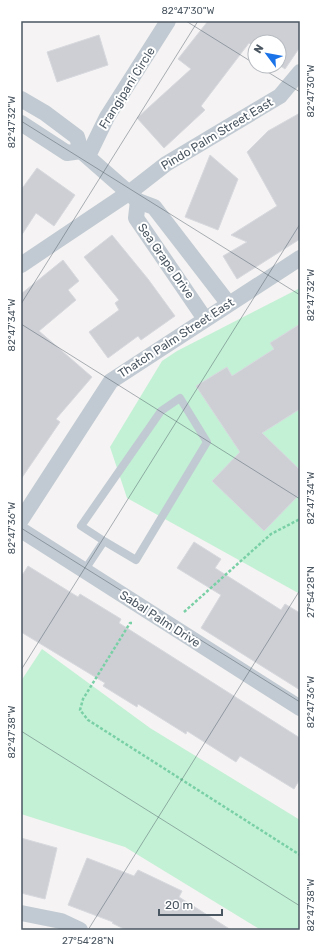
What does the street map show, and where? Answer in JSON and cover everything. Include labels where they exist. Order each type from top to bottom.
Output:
[{"type":"street","name":"Frangipani Circle","points":[[85,153],[168,21]]},
{"type":"street","name":"Pindo Palm Street East","points":[[21,265],[134,197],[166,164],[280,96],[300,72]]},
{"type":"street","name":"Sea Grape Drive","points":[[21,99],[44,113],[77,137],[85,153],[134,197],[154,207],[228,303]]},
{"type":"street","points":[[21,123],[67,153],[85,153]]},
{"type":"street","name":"Sea Grape Drive","points":[[134,197],[136,218],[205,318]]},
{"type":"street","name":"Thatch Palm Street East","points":[[21,520],[111,381],[228,303],[300,258]]},
{"type":"street","name":"Sabal Palm Drive","points":[[21,530],[300,708]]},
{"type":"street","points":[[21,913],[61,921],[80,930]]},
{"type":"lane","points":[[180,398],[207,442],[136,560],[104,541],[81,526],[161,411],[180,398]]},
{"type":"lane","points":[[84,571],[104,541]]},
{"type":"path","points":[[169,625],[271,534],[300,519]]},
{"type":"path","points":[[138,623],[130,623],[83,699],[80,710],[88,720],[300,855]]},
{"type":"green space","points":[[300,288],[300,594],[127,498],[110,447],[162,361],[177,351]]},
{"type":"green space","points":[[42,649],[150,728],[300,820],[300,930],[261,930],[125,847],[21,814],[21,681]]},
{"type":"building","points":[[208,21],[300,21],[300,47],[287,66],[287,34],[247,34],[247,46],[201,106],[205,110],[164,148],[137,118],[191,69],[178,59]]},
{"type":"building","points":[[99,35],[108,65],[57,82],[47,52]]},
{"type":"building","points":[[300,113],[300,239],[237,279],[223,256],[247,242],[231,235],[277,206],[247,152],[268,131]]},
{"type":"building","points":[[210,155],[238,179],[218,230],[185,217]]},
{"type":"building","points":[[37,168],[75,195],[54,226],[36,213],[21,236],[21,190]]},
{"type":"building","points":[[112,235],[148,279],[175,316],[141,340],[138,336],[108,358],[89,332],[119,310],[115,303],[119,300],[84,257]]},
{"type":"building","points":[[63,260],[79,281],[68,290],[76,300],[39,331],[92,377],[56,419],[60,422],[21,479],[21,294]]},
{"type":"building","points":[[300,324],[300,409],[262,433],[300,470],[300,494],[264,531],[212,481],[240,452],[196,386],[227,367],[232,376],[274,349],[270,343]]},
{"type":"building","points":[[194,542],[221,559],[215,568],[281,610],[285,604],[300,613],[300,690],[201,628],[221,595],[177,568]]},
{"type":"building","points":[[28,566],[78,597],[80,594],[121,619],[119,623],[300,738],[300,779],[294,789],[240,756],[236,762],[187,731],[186,734],[138,704],[137,707],[103,686],[105,683],[21,632],[21,577]]},
{"type":"building","points":[[21,838],[57,848],[45,899],[21,893]]},
{"type":"building","points":[[87,858],[134,876],[138,870],[182,891],[179,897],[231,930],[126,930],[112,923],[113,922],[68,905]]}]
